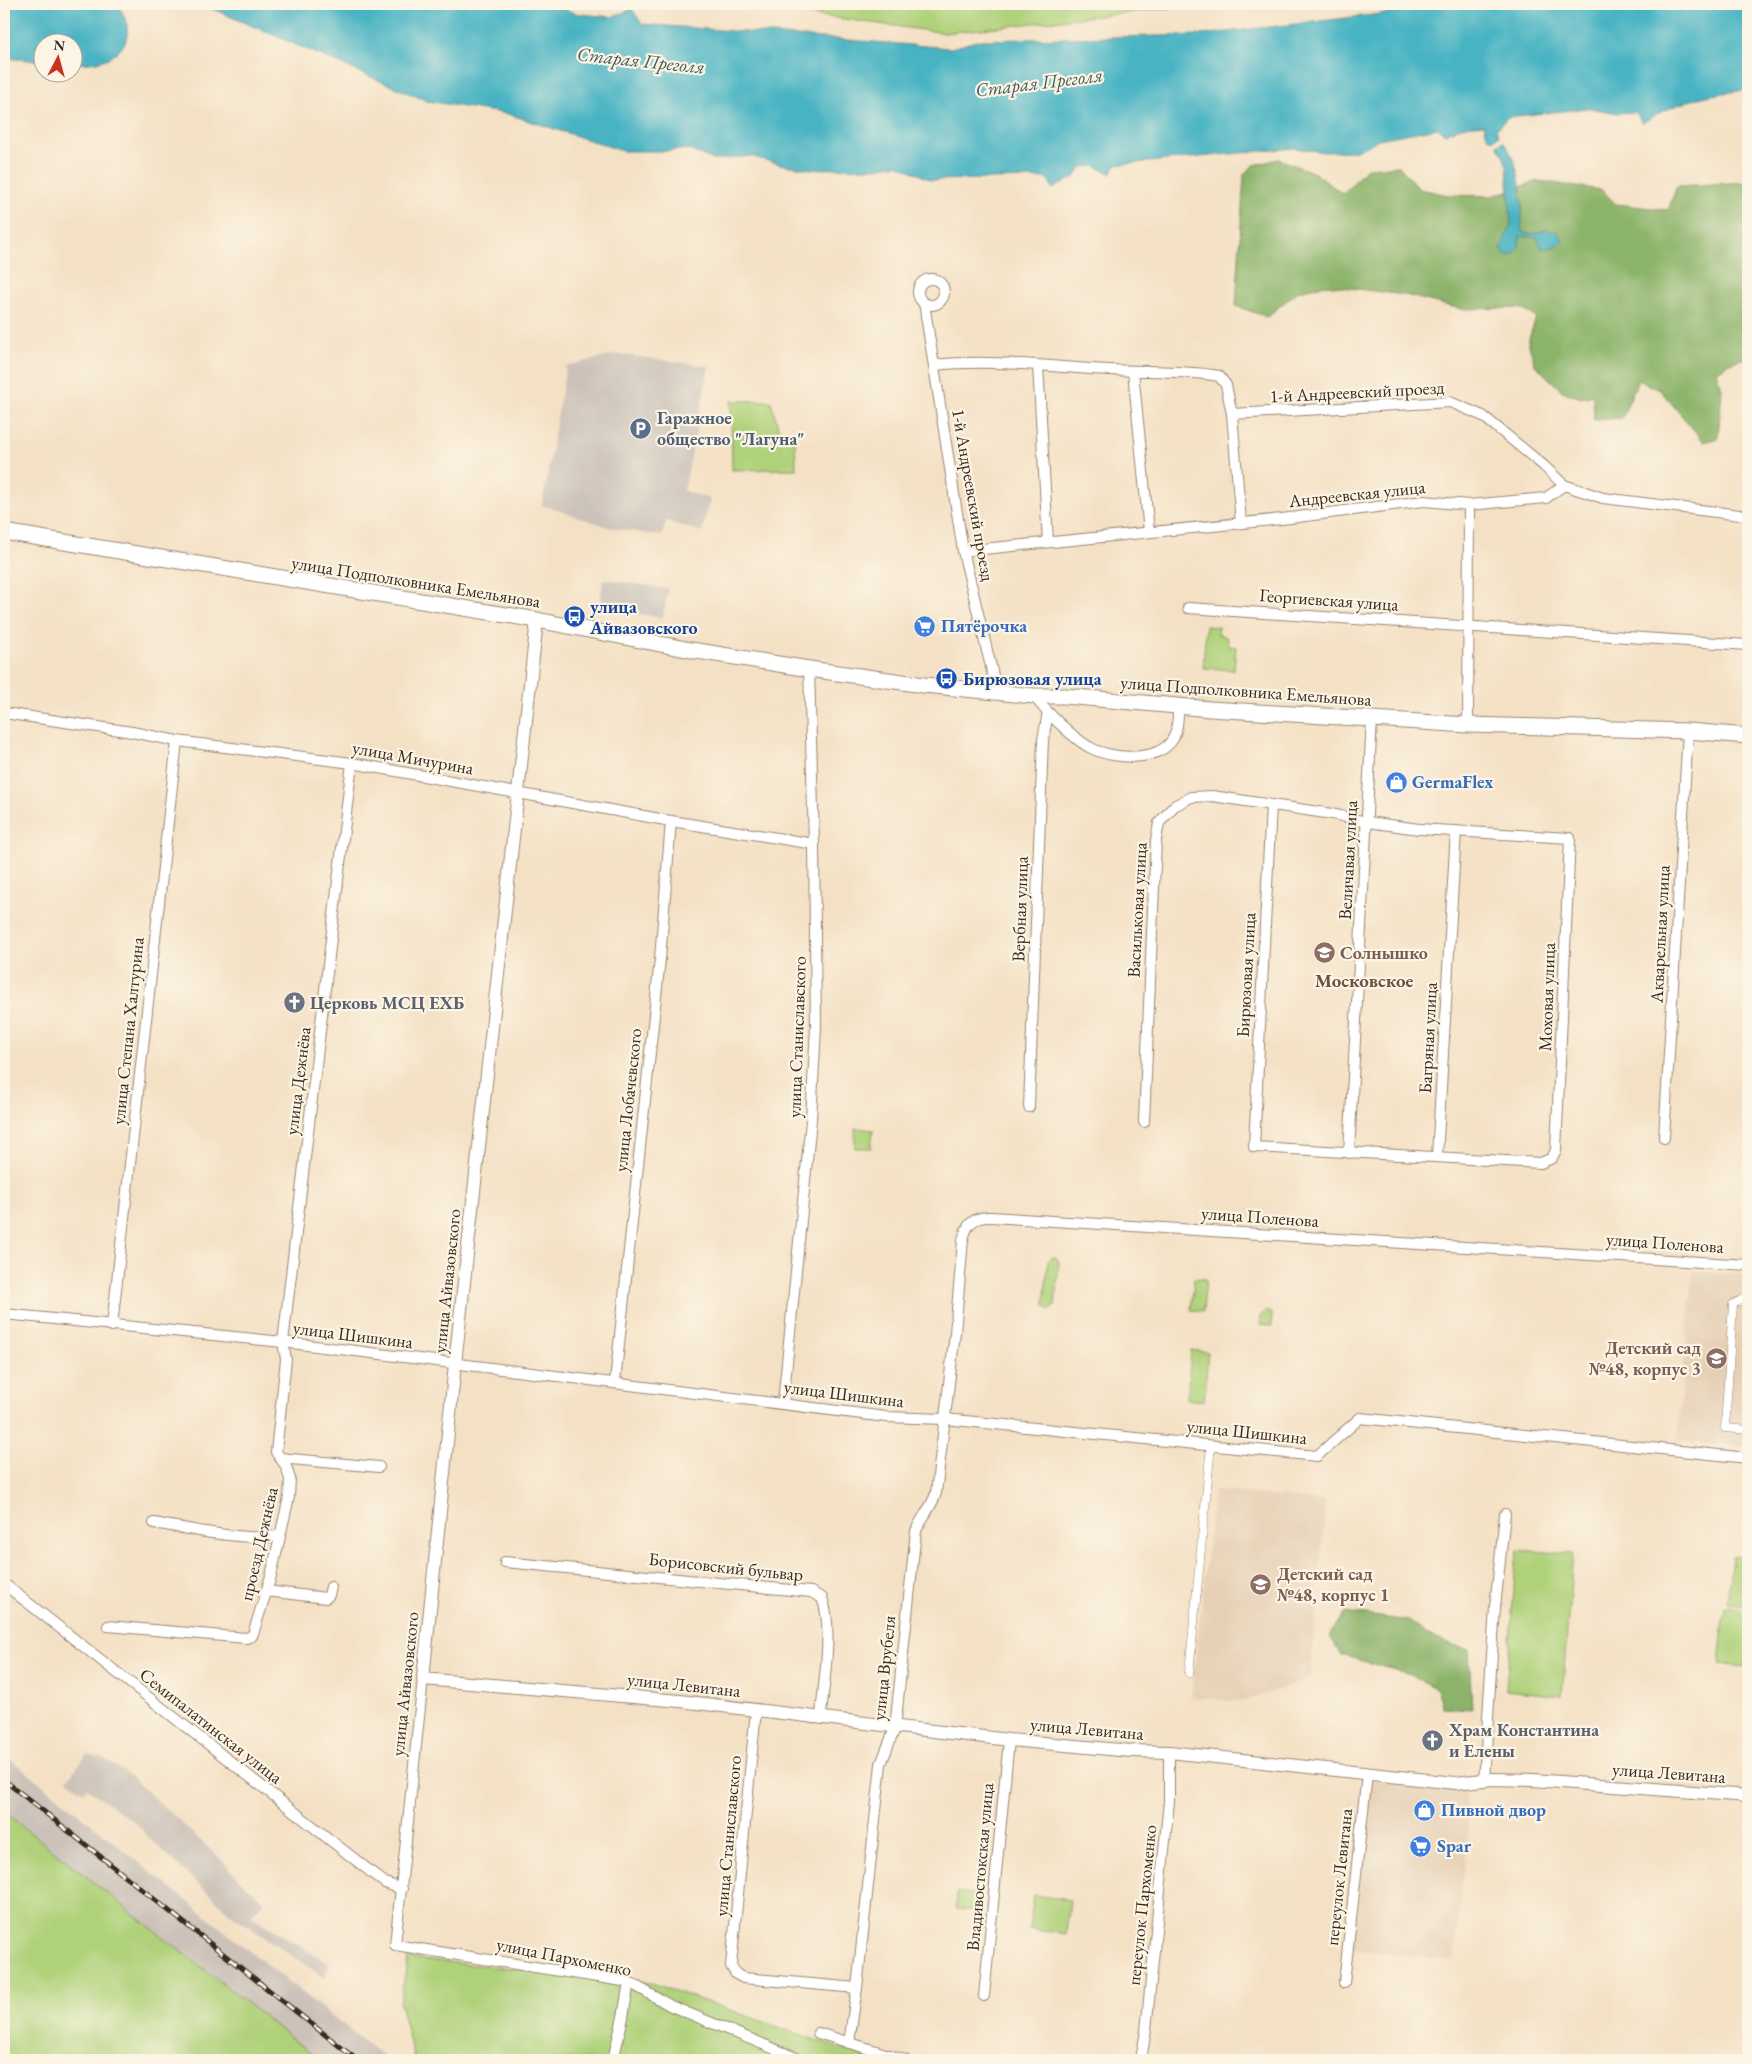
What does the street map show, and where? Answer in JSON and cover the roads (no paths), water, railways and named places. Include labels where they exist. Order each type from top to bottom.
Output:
[{"type":"main road","name":"улица Подполковника Емельянова","points":[[4,532],[537,620],[692,650],[924,685],[1034,696],[1065,696],[1177,706],[1468,725],[1688,732],[1748,736]]},
{"type":"street","name":"1-й Андреевский проезд","points":[[924,303],[963,551],[997,692]]},
{"type":"street","points":[[934,364],[968,361],[1133,371],[1202,373],[1219,376],[1226,385],[1232,414],[1240,523]]},
{"type":"street","points":[[1038,365],[1048,542]]},
{"type":"street","points":[[1133,371],[1149,532]]},
{"type":"street","name":"1-й Андреевский проезд","points":[[1232,414],[1450,402],[1483,416],[1564,485]]},
{"type":"street","points":[[1564,485],[1603,498],[1748,516]]},
{"type":"street","name":"Андреевская улица","points":[[963,551],[1240,523],[1424,501],[1468,505],[1546,498],[1564,485]]},
{"type":"street","points":[[1468,505],[1468,725]]},
{"type":"street","name":"Георгиевская улица","points":[[1188,608],[1469,625],[1748,645]]},
{"type":"street","name":"улица Айвазовского","points":[[395,1945],[455,1364],[537,620]]},
{"type":"street","name":"улица Станиславского","points":[[783,1404],[811,1120],[816,1036],[814,844],[809,669]]},
{"type":"street","points":[[1034,696],[1048,712],[1090,747],[1109,754],[1136,756],[1156,754],[1169,746],[1176,732],[1177,706]]},
{"type":"street","name":"Вербная улица","points":[[1029,1107],[1043,740],[1048,712]]},
{"type":"street","name":"улица Мичурина","points":[[4,714],[132,732],[177,741],[352,763],[671,821],[814,844]]},
{"type":"street","name":"Величавая улица","points":[[1349,1153],[1372,719]]},
{"type":"street","name":"Акварельная улица","points":[[1664,1138],[1688,732]]},
{"type":"street","name":"улица Степана Халтурина","points":[[112,1326],[177,741]]},
{"type":"street","name":"улица Дежнёва","points":[[283,1342],[352,763]]},
{"type":"street","name":"Васильковая улица","points":[[1144,1122],[1156,840],[1159,823],[1174,806],[1191,797],[1212,796],[1271,805]]},
{"type":"street","name":"Моховая улица","points":[[1254,1147],[1541,1163],[1552,1158],[1556,1150],[1570,838],[1456,831],[1367,822],[1332,814],[1271,805]]},
{"type":"street","name":"Бирюзовая улица","points":[[1254,1147],[1271,805]]},
{"type":"street","name":"улица Лобачевского","points":[[615,1382],[660,959],[671,821]]},
{"type":"street","name":"Багряная улица","points":[[1437,1157],[1456,831]]},
{"type":"street","name":"улица Поленова","points":[[945,1419],[965,1231],[973,1220],[985,1217],[1748,1265]]},
{"type":"street","points":[[1748,1297],[1733,1304],[1725,1428],[1748,1430]]},
{"type":"street","name":"улица Шишкина","points":[[4,1314],[283,1342],[886,1417],[945,1419],[1317,1456],[1360,1418],[1748,1458]]},
{"type":"street","name":"проезд Дежнёва","points":[[108,1626],[240,1638],[252,1636],[266,1590],[289,1497],[290,1479],[286,1466],[276,1452],[286,1359],[283,1342]]},
{"type":"street","name":"улица Врубеля","points":[[849,2043],[857,1988],[881,1764],[896,1728],[916,1531],[921,1518],[933,1502],[936,1494],[945,1419]]},
{"type":"street","points":[[1189,1673],[1211,1446]]},
{"type":"street","points":[[280,1458],[379,1467]]},
{"type":"street","points":[[1484,1781],[1495,1607],[1505,1514]]},
{"type":"street","points":[[154,1523],[249,1536],[272,1537],[280,1535]]},
{"type":"street","name":"Борисовский бульвар","points":[[505,1562],[811,1592],[822,1598],[826,1608],[827,1636],[821,1717]]},
{"type":"street","name":"Семипалатинская улица","points":[[4,1584],[385,1883],[402,1889]]},
{"type":"street","points":[[266,1590],[326,1598],[330,1595],[331,1587]]},
{"type":"street","name":"улица Левитана","points":[[423,1679],[756,1710],[1009,1740],[1131,1751],[1170,1752],[1455,1783],[1533,1780],[1748,1796]]},
{"type":"street","name":"улица Станиславского","points":[[756,1710],[731,1966],[736,1974],[743,1978],[857,1988]]},
{"type":"street","name":"Владивостокская улица","points":[[984,1996],[1009,1740]]},
{"type":"street","name":"переулок Пархоменко","points":[[1141,2060],[1146,2030],[1167,1819],[1170,1752]]},
{"type":"street","name":"переулок Левитана","points":[[1344,1982],[1367,1774]]},
{"type":"street","name":"улица Пархоменко","points":[[395,1945],[629,1982],[671,2006],[802,2060]]},
{"type":"street","points":[[613,2060],[629,1982]]},
{"type":"street","points":[[818,2033],[905,2060]]},
{"type":"water","points":[[4,4],[117,4],[125,18],[126,41],[120,50],[100,61],[82,63],[82,32],[32,32],[32,60],[4,58]]},
{"type":"water","name":"Старая Преголя","points":[[201,4],[546,4],[579,14],[612,17],[632,9],[642,24],[951,48],[980,40],[1201,35],[1467,4],[1748,4],[1748,90],[1705,96],[1668,109],[1642,123],[1636,112],[1618,113],[1588,108],[1508,117],[1496,130],[1499,136],[1492,140],[1487,136],[1484,124],[1463,126],[1445,134],[1438,128],[1379,139],[1353,151],[1324,152],[1294,148],[1115,165],[1111,174],[1095,166],[1081,167],[1076,176],[1053,189],[1047,178],[931,180],[897,164],[877,168],[812,169],[784,165],[750,156],[714,160],[686,149],[623,151],[508,114],[427,101]]},
{"type":"water","points":[[1503,141],[1514,161],[1520,184],[1521,231],[1531,234],[1547,229],[1552,232],[1557,230],[1563,240],[1553,247],[1541,248],[1538,238],[1520,236],[1519,247],[1512,256],[1505,255],[1501,248],[1511,226],[1507,166],[1497,145]]},
{"type":"railway","points":[[4,1780],[357,2060]]},
{"type":"place","name":"Гаражное общество \"Лагуна\"","points":[[641,428]]},
{"type":"place","name":"улица Айвазовского","points":[[574,617]]},
{"type":"place","name":"Пятёрочка","points":[[925,626]]},
{"type":"place","name":"Бирюзовая улица","points":[[947,679]]},
{"type":"place","name":"GermaFlex","points":[[1396,782]]},
{"type":"place","name":"Солнышко","points":[[1324,953]]},
{"type":"place","name":"Церковь МСЦ ЕХБ","points":[[294,1003]]},
{"type":"place","name":"Детский сад №48, корпус 3","points":[[1717,1358]]},
{"type":"place","name":"Детский сад №48, корпус 1","points":[[1261,1584]]},
{"type":"place","name":"Храм Константина и Елены","points":[[1433,1740]]},
{"type":"place","name":"Пивной двор","points":[[1425,1810]]},
{"type":"place","name":"Spar","points":[[1421,1846]]},
{"type":"district","name":"Московское","points":[[1364,980]]}]
